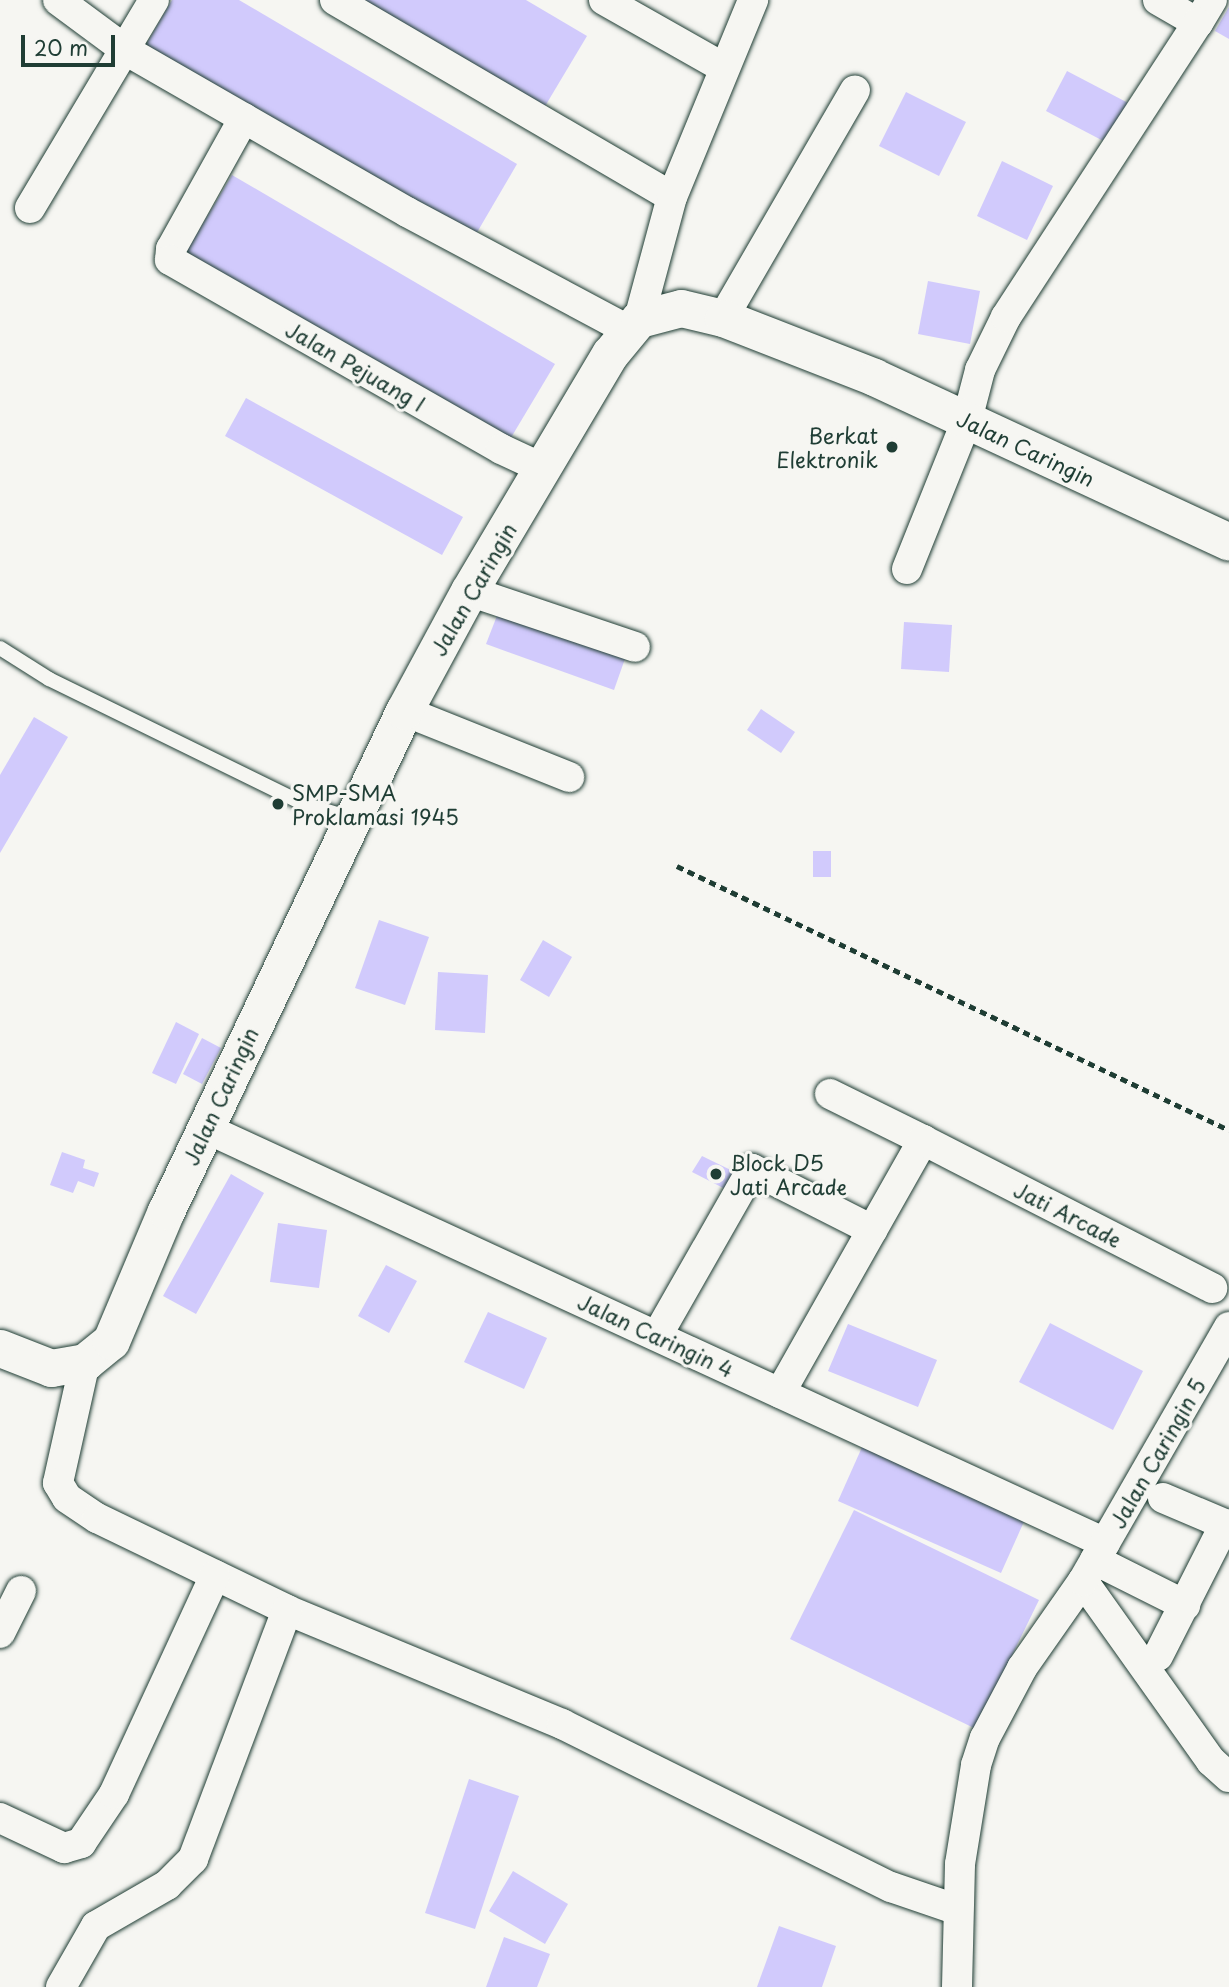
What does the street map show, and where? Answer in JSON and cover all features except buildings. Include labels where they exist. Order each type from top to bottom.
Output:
[{"type":"street","points":[[58,0],[127,51],[244,118],[634,325],[672,197],[753,0]]},
{"type":"street","points":[[30,208],[127,51],[154,0]]},
{"type":"street","points":[[335,0],[672,197]]},
{"type":"street","points":[[604,0],[724,68]]},
{"type":"street","points":[[907,569],[967,420],[980,370],[1006,317],[1205,12],[1158,0]]},
{"type":"street","points":[[723,317],[855,90]]},
{"type":"street","name":"Jalan Pejuang I","points":[[244,118],[171,250],[170,260],[501,449],[544,469]]},
{"type":"street","name":"Jalan Caringin","points":[[86,1362],[111,1341],[205,1128],[350,818],[404,711],[469,591],[634,325],[681,308],[723,317],[874,377],[1225,533]]},
{"type":"street","points":[[469,591],[635,647]]},
{"type":"street","points":[[404,711],[569,777]]},
{"type":"street","name":"Jati Arcade","points":[[830,1094],[1212,1288]]},
{"type":"street","name":"Jalan Caringin 4","points":[[205,1128],[780,1393],[1095,1562],[1185,1605]]},
{"type":"street","points":[[780,1393],[923,1140]]},
{"type":"street","points":[[662,1327],[752,1169],[872,1230]]},
{"type":"street","name":"Jalan Caringin 5","points":[[957,1987],[958,1910],[964,1828],[985,1738],[1022,1668],[1095,1562],[1229,1327]]},
{"type":"street","points":[[0,1348],[51,1368],[86,1362],[59,1469],[58,1483],[66,1498],[97,1518],[287,1610],[562,1724],[796,1843],[891,1887],[958,1910]]},
{"type":"street","points":[[1158,1656],[1227,1525],[1163,1498]]},
{"type":"street","points":[[1095,1562],[1211,1761],[1229,1777]]},
{"type":"street","points":[[0,1818],[64,1848],[81,1843],[114,1794],[215,1575]]},
{"type":"street","points":[[0,1633],[21,1591]]},
{"type":"street","points":[[61,1987],[96,1926],[167,1885],[193,1859],[287,1610]]},
{"type":"lane","points":[[0,648],[49,679],[292,798],[350,818]]},
{"type":"path","points":[[677,866],[1229,1130]]},
{"type":"place","name":"Berkat Elektronik","points":[[892,447]]},
{"type":"place","name":"SMP-SMA Proklamasi 1945","points":[[278,804]]},
{"type":"place","name":"Block D5 Jati Arcade","points":[[716,1174]]}]
